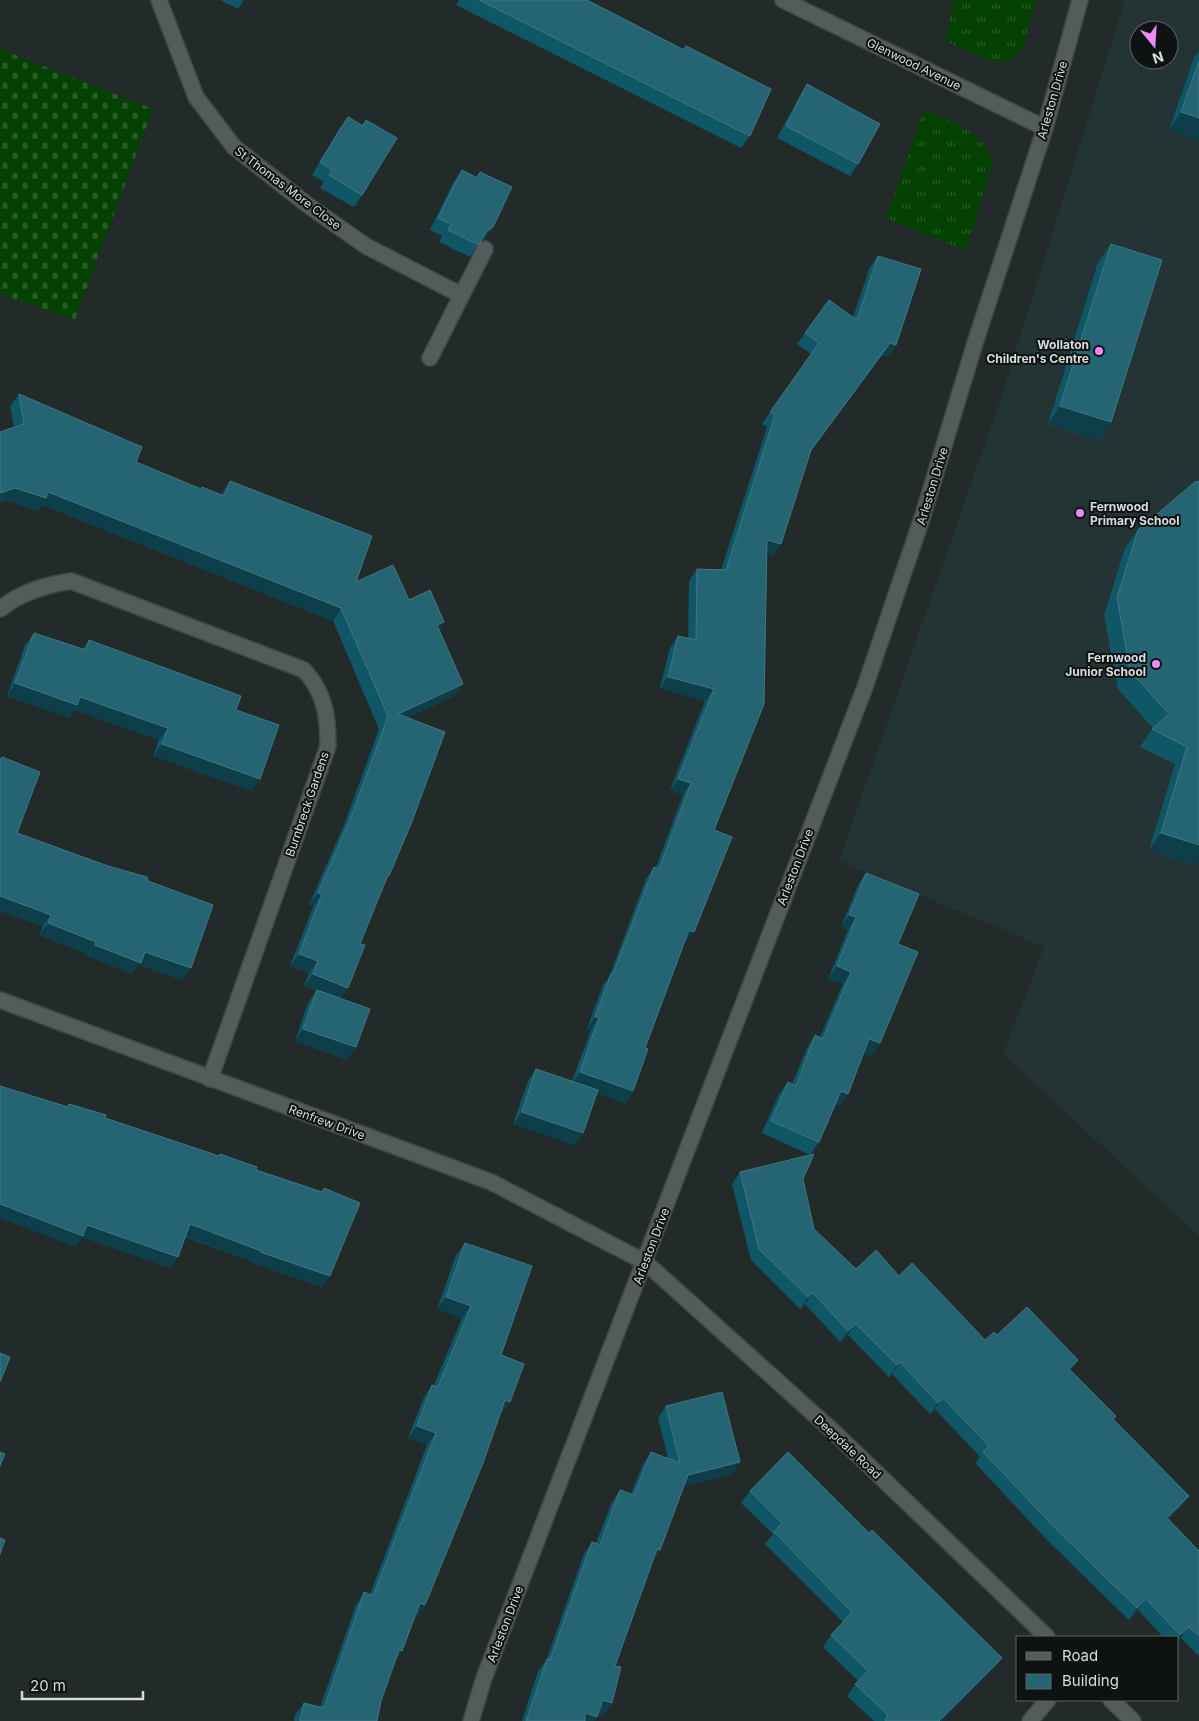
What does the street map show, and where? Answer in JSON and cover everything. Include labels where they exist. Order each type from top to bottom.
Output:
[{"type":"street","name":"St Thomas More Close","points":[[159,0],[196,97],[234,147],[309,206],[366,246],[461,296]]},
{"type":"street","name":"Glenwood Avenue","points":[[783,0],[1045,128]]},
{"type":"street","name":"Arleston Drive","points":[[471,1721],[484,1678],[868,678],[923,515],[975,343],[1045,128],[1080,0]]},
{"type":"street","points":[[430,358],[485,249]]},
{"type":"street","name":"Burnbreck Gardens","points":[[0,609],[11,600],[30,591],[54,583],[71,582],[304,670],[316,683],[325,703],[328,721],[328,746],[210,1079]]},
{"type":"street","name":"Renfrew Drive","points":[[0,1000],[491,1182],[645,1262]]},
{"type":"street","name":"Deepdale Road","points":[[645,1262],[834,1433],[1046,1636]]},
{"type":"street","points":[[1030,1721],[1047,1701]]},
{"type":"street","points":[[1112,1701],[1133,1721]]},
{"type":"shaded area","name":"Fernwood Primary School","points":[[1125,0],[1199,0],[1199,1236],[1003,1054],[1044,947],[839,861],[1000,401]]},
{"type":"green space","points":[[954,0],[1036,0],[1023,48],[1009,61],[992,62],[945,41]]},
{"type":"green space","points":[[0,49],[153,109],[75,320],[0,294]]},
{"type":"green space","points":[[924,109],[956,123],[974,135],[982,143],[993,163],[966,251],[886,218]]},
{"type":"building","points":[[479,0],[587,0],[684,50],[686,46],[771,89],[750,136]]},
{"type":"building","points":[[1199,61],[1199,118],[1181,112]]},
{"type":"building","points":[[807,84],[880,124],[858,164],[786,126]]},
{"type":"building","points":[[348,117],[363,126],[366,120],[397,138],[362,195],[329,175],[332,170],[320,162]]},
{"type":"building","points":[[462,170],[477,178],[480,172],[512,187],[493,227],[486,232],[479,245],[448,230],[451,224],[438,218]]},
{"type":"building","name":"Wollaton Children's Centre","points":[[1111,244],[1162,260],[1111,422],[1060,406]]},
{"type":"building","points":[[878,256],[921,269],[896,345],[890,343],[811,450],[781,544],[767,540],[764,704],[714,830],[732,837],[694,932],[689,930],[645,1048],[648,1049],[633,1091],[580,1072],[599,1018],[595,1017],[611,974],[613,974],[654,867],[659,869],[691,783],[678,779],[714,689],[668,677],[678,636],[696,640],[697,569],[726,570],[775,415],[770,412],[819,343],[805,333],[829,300],[857,320]]},
{"type":"building","points":[[19,394],[142,447],[136,462],[201,489],[202,487],[224,496],[230,481],[372,536],[356,582],[393,565],[409,600],[430,590],[444,622],[437,625],[463,684],[398,714],[445,732],[411,824],[360,944],[365,945],[348,988],[313,974],[318,961],[299,954],[322,894],[318,893],[353,812],[388,716],[341,608],[48,492],[46,498],[15,488],[0,493],[0,432],[24,424]]},
{"type":"building","name":"Fernwood Junior School","points":[[1199,481],[1199,845],[1161,833],[1187,747],[1152,729],[1169,714],[1130,671],[1117,597],[1138,530],[1195,482]]},
{"type":"building","points":[[34,633],[86,650],[89,640],[241,696],[236,710],[279,725],[260,779],[162,744],[168,728],[80,697],[77,705],[15,683]]},
{"type":"building","points":[[2,757],[40,772],[17,833],[108,866],[147,877],[148,881],[213,905],[191,968],[145,952],[141,963],[95,945],[96,942],[48,923],[51,915],[0,896],[0,760]]},
{"type":"building","points":[[866,873],[919,894],[898,944],[918,952],[880,1043],[869,1039],[848,1094],[841,1091],[819,1142],[771,1121],[788,1082],[796,1086],[815,1035],[823,1039],[851,972],[837,966],[856,917],[849,915]]},
{"type":"building","points":[[317,990],[370,1009],[356,1047],[303,1029]]},
{"type":"building","points":[[536,1069],[598,1090],[583,1133],[522,1112]]},
{"type":"building","points":[[0,1086],[68,1107],[69,1104],[106,1115],[105,1118],[219,1156],[220,1154],[257,1167],[256,1170],[322,1192],[324,1188],[360,1203],[330,1276],[260,1252],[190,1224],[178,1257],[87,1225],[83,1236],[0,1204]]},
{"type":"building","points":[[814,1154],[803,1179],[814,1229],[856,1269],[876,1250],[899,1276],[912,1263],[985,1340],[994,1332],[997,1335],[1027,1307],[1078,1360],[1069,1369],[1116,1416],[1113,1419],[1189,1496],[1167,1518],[1199,1551],[1199,1636],[1189,1627],[1180,1635],[1146,1599],[1137,1608],[1056,1529],[983,1452],[989,1446],[943,1398],[938,1403],[900,1362],[897,1365],[856,1324],[848,1331],[813,1293],[808,1297],[759,1249],[740,1172]]},
{"type":"building","points":[[465,1243],[532,1266],[501,1355],[524,1364],[510,1402],[505,1400],[483,1463],[425,1605],[420,1603],[402,1651],[399,1650],[381,1701],[377,1721],[300,1721],[304,1703],[324,1708],[364,1592],[373,1596],[436,1433],[417,1426],[432,1385],[438,1387],[471,1306],[446,1297]]},
{"type":"building","points":[[0,1353],[10,1357],[0,1382]]},
{"type":"building","points":[[722,1392],[740,1462],[688,1475],[660,1550],[657,1549],[615,1666],[621,1667],[612,1703],[603,1700],[597,1717],[585,1713],[585,1721],[526,1721],[547,1659],[550,1660],[592,1542],[600,1545],[620,1490],[634,1495],[651,1452],[680,1463],[666,1406]]},
{"type":"building","points":[[0,1452],[5,1454],[0,1466]]},
{"type":"building","points":[[788,1452],[869,1533],[872,1530],[1002,1658],[939,1721],[885,1721],[888,1715],[855,1684],[868,1671],[831,1635],[852,1612],[774,1532],[782,1523],[750,1491]]},
{"type":"building","points":[[0,1538],[5,1540],[0,1554]]},
{"type":"place","name":"Wollaton Children's Centre","points":[[1099,351]]},
{"type":"place","name":"Fernwood Primary School","points":[[1080,513]]},
{"type":"place","name":"Fernwood Junior School","points":[[1156,664]]}]
